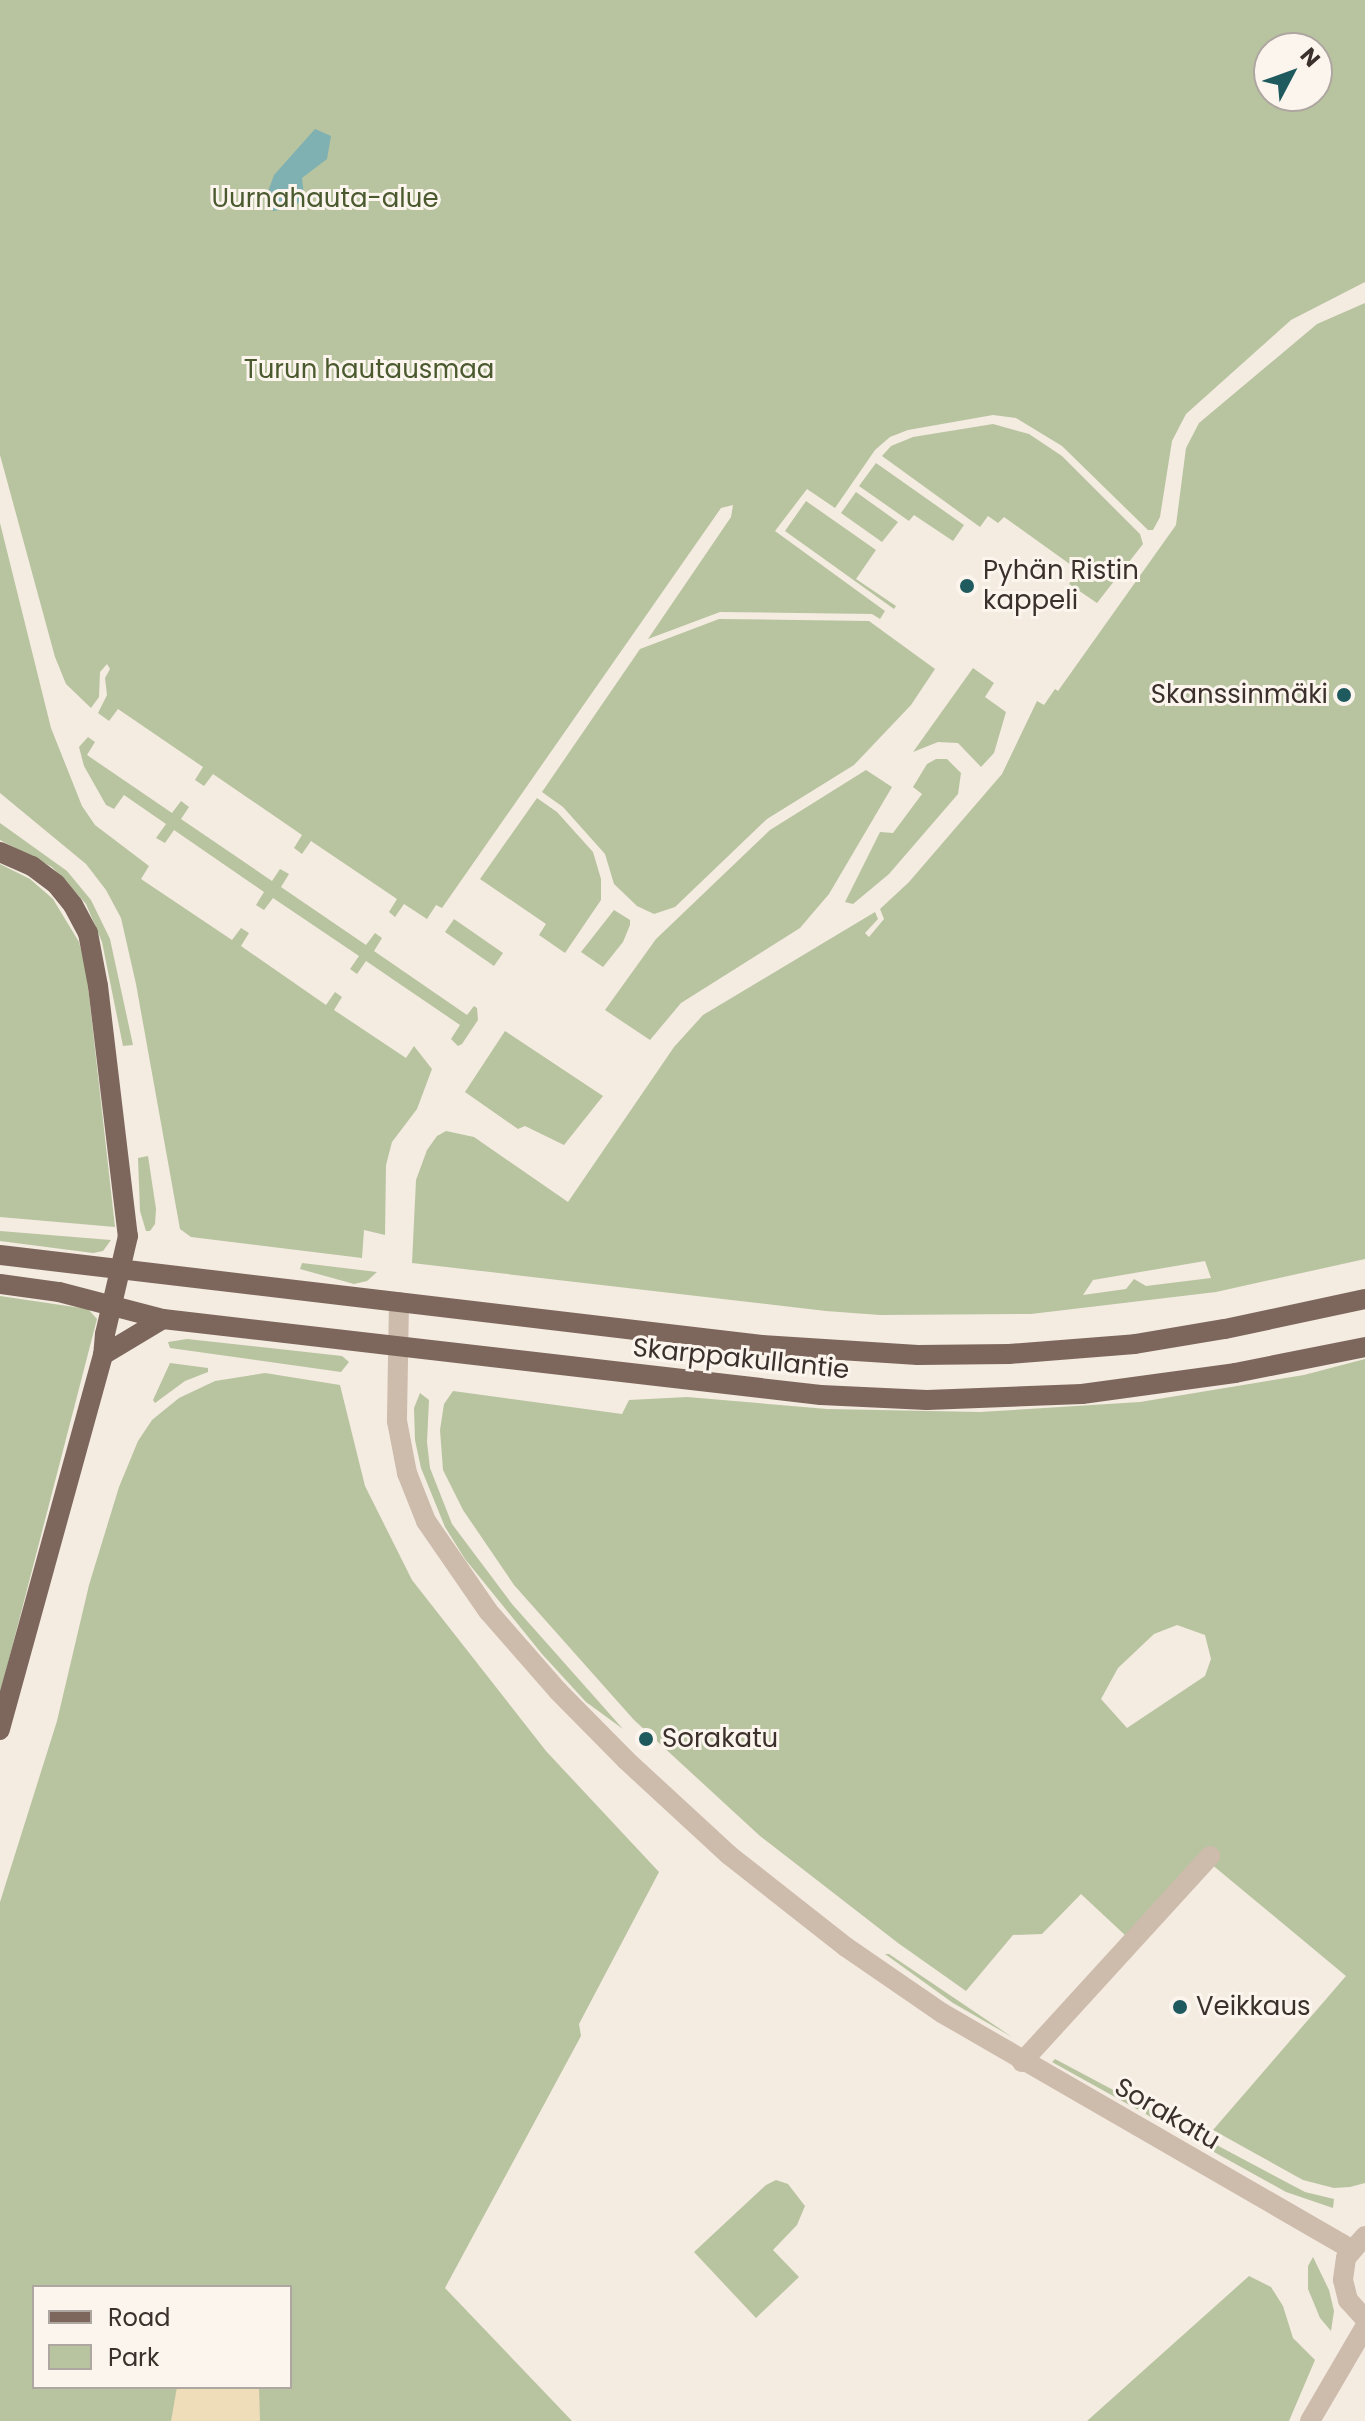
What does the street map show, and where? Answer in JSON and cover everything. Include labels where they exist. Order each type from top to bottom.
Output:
[{"type":"main road","points":[[0,852],[32,866],[56,884],[73,905],[88,933],[94,956],[128,1236],[103,1355],[0,1730]]},
{"type":"main road","name":"Skarppakullantie","points":[[0,1255],[762,1345],[918,1355],[1009,1354],[1135,1344],[1365,1299]]},
{"type":"main road","name":"Skarppakullantie","points":[[0,1284],[113,1304],[163,1319],[707,1384],[821,1395],[927,1400],[1003,1399],[1143,1387],[1235,1373],[1365,1347]]},
{"type":"main road","points":[[103,1355],[163,1319]]},
{"type":"street","name":"Sorakatu","points":[[399,1302],[397,1421],[407,1473],[426,1521],[488,1611],[558,1691],[729,1855],[846,1947],[942,2013],[1022,2062],[1358,2242]]},
{"type":"street","points":[[1022,2062],[1210,1856]]},
{"type":"street","points":[[1358,2242],[1344,2269],[1344,2290],[1354,2309],[1365,2319]]},
{"type":"street","points":[[1310,2421],[1365,2327]]},
{"type":"green space","name":"Turun hautausmaa","points":[[0,0],[1365,0],[1365,282],[1291,320],[1186,414],[1172,441],[1160,517],[1153,530],[1148,530],[1062,446],[1016,418],[993,415],[908,430],[890,437],[875,450],[835,508],[807,489],[775,531],[885,611],[880,619],[872,614],[720,612],[648,639],[731,517],[733,505],[721,508],[442,908],[436,905],[427,919],[404,904],[395,917],[389,912],[397,899],[311,841],[302,854],[294,848],[302,835],[213,774],[204,786],[195,780],[203,767],[118,709],[109,721],[98,713],[107,695],[105,678],[110,669],[107,664],[100,672],[99,697],[91,708],[66,684],[55,657],[0,455]]},
{"type":"green space","points":[[1365,303],[1365,1259],[1216,1292],[1031,1314],[880,1315],[412,1263],[416,1180],[427,1150],[437,1136],[446,1131],[474,1137],[568,1202],[674,1047],[703,1015],[875,912],[878,919],[865,933],[869,937],[884,919],[880,909],[909,882],[1002,774],[1037,701],[1044,705],[1055,689],[1058,691],[1176,525],[1186,448],[1199,423],[1317,324]],"holes":[[[1205,1261],[1211,1278],[1146,1286],[1134,1279],[1126,1289],[1083,1295],[1093,1280]]]},
{"type":"green space","points":[[993,424],[1029,434],[1062,456],[1140,534],[1143,544],[1097,603],[1069,584],[1078,570],[1004,517],[998,523],[988,516],[980,527],[882,456],[891,446],[913,437]]},
{"type":"green space","points":[[876,463],[964,525],[953,541],[914,515],[909,521],[859,486]]},
{"type":"green space","points":[[856,492],[898,522],[882,542],[841,513]]},
{"type":"green space","points":[[806,501],[876,550],[856,579],[896,606],[894,609],[785,531]]},
{"type":"green space","points":[[0,523],[51,728],[82,806],[95,825],[149,866],[141,879],[232,940],[241,928],[249,933],[241,946],[326,1005],[335,992],[342,997],[334,1010],[406,1058],[414,1046],[432,1069],[417,1109],[392,1142],[386,1165],[385,1235],[364,1230],[362,1258],[191,1237],[180,1229],[136,984],[121,918],[106,890],[86,864],[0,793]]},
{"type":"green space","points":[[719,619],[869,621],[935,669],[911,705],[854,765],[767,819],[675,907],[654,914],[637,906],[614,884],[605,854],[563,807],[542,792],[640,649]]},
{"type":"green space","points":[[973,668],[994,683],[985,697],[1006,712],[994,753],[981,767],[958,743],[938,742],[913,752]]},
{"type":"green space","points":[[88,737],[95,742],[87,755],[172,813],[181,801],[189,807],[181,819],[272,881],[280,869],[289,874],[281,887],[366,945],[375,933],[382,938],[374,951],[467,1015],[474,1006],[477,1008],[478,1020],[462,1044],[458,1046],[451,1039],[460,1025],[366,961],[357,974],[350,969],[359,956],[273,898],[264,910],[256,905],[264,892],[174,830],[165,843],[156,838],[166,824],[124,795],[114,809],[106,805],[84,766],[79,747]]},
{"type":"green space","points":[[936,759],[947,759],[961,773],[958,794],[889,874],[853,904],[845,902],[880,832],[893,833],[922,794],[913,787],[927,764]]},
{"type":"green space","points":[[866,770],[892,787],[829,894],[800,928],[681,1003],[650,1040],[605,1010],[656,939],[770,830]]},
{"type":"green space","points":[[537,798],[557,812],[593,852],[601,879],[601,900],[565,953],[539,935],[546,924],[480,879]]},
{"type":"green space","points":[[0,823],[67,871],[91,900],[110,939],[133,1045],[123,1046],[102,942],[86,904],[52,867],[0,840]]},
{"type":"green space","points":[[0,864],[30,879],[53,899],[79,942],[86,969],[115,1227],[0,1217]]},
{"type":"green space","points":[[614,910],[630,920],[630,925],[623,942],[603,967],[581,952]]},
{"type":"green space","points":[[454,919],[503,953],[494,966],[445,932]]},
{"type":"green space","points":[[505,1031],[603,1096],[564,1145],[525,1126],[518,1129],[465,1092]]},
{"type":"green space","points":[[148,1156],[156,1209],[155,1224],[150,1231],[146,1231],[140,1211],[138,1158]]},
{"type":"green space","points":[[0,1231],[111,1240],[103,1251],[93,1253],[0,1241]]},
{"type":"green space","points":[[302,1263],[377,1272],[367,1281],[354,1284],[300,1269]]},
{"type":"green space","points":[[0,1296],[88,1309],[97,1319],[0,1694]]},
{"type":"green space","points":[[187,1339],[342,1356],[349,1362],[341,1372],[170,1348],[168,1342]]},
{"type":"green space","points":[[1365,1359],[1365,2183],[1350,2187],[1334,2188],[1303,2180],[1213,2130],[1346,1976],[1216,1868],[1199,1855],[1126,1936],[1081,1894],[1042,1934],[1013,1935],[966,1991],[898,1943],[760,1836],[634,1720],[514,1585],[463,1510],[443,1470],[440,1430],[444,1404],[453,1391],[622,1414],[629,1400],[687,1397],[827,1409],[980,1412],[1140,1402],[1304,1375]],"holes":[[[1177,1625],[1205,1635],[1211,1659],[1205,1676],[1127,1728],[1101,1699],[1118,1668],[1154,1634]]]},
{"type":"green space","points":[[170,1363],[208,1368],[208,1372],[185,1381],[155,1403],[153,1400]]},
{"type":"green space","points":[[265,1373],[340,1385],[365,1486],[412,1580],[546,1751],[659,1872],[579,2024],[581,2036],[445,2288],[572,2421],[0,2421],[0,1902],[57,1721],[89,1585],[119,1487],[138,1441],[152,1420],[179,1398],[215,1381]]},
{"type":"green space","points":[[420,1393],[429,1400],[427,1442],[430,1468],[452,1524],[512,1604],[623,1729],[586,1702],[542,1654],[465,1559],[445,1527],[421,1468],[415,1440],[414,1408]]},
{"type":"green space","points":[[885,1954],[889,1954],[1012,2037],[953,2003]]},
{"type":"green space","points":[[1055,2059],[1305,2192],[1334,2199],[1333,2208],[1286,2192],[1052,2062]]},
{"type":"green space","points":[[776,2180],[788,2184],[805,2206],[797,2225],[773,2250],[799,2277],[756,2318],[694,2252],[766,2185]]},
{"type":"green space","points":[[1313,2257],[1329,2290],[1334,2311],[1331,2331],[1320,2318],[1308,2289],[1308,2266]]},
{"type":"green space","points":[[1249,2276],[1271,2287],[1283,2306],[1293,2338],[1315,2360],[1289,2421],[1087,2421]]},
{"type":"sand","points":[[177,2389],[259,2389],[260,2421],[171,2421]]},
{"type":"water","points":[[315,129],[331,136],[327,159],[302,178],[304,195],[294,208],[273,211],[265,200],[274,175]]},
{"type":"place","name":"Pyhän Ristin kappeli","points":[[967,586]]},
{"type":"place","name":"Skanssinmäki","points":[[1344,695]]},
{"type":"place","name":"Sorakatu","points":[[646,1739]]},
{"type":"place","name":"Veikkaus","points":[[1180,2007]]},
{"type":"park label","name":"Uurnahauta-alue","points":[[325,199]]}]
